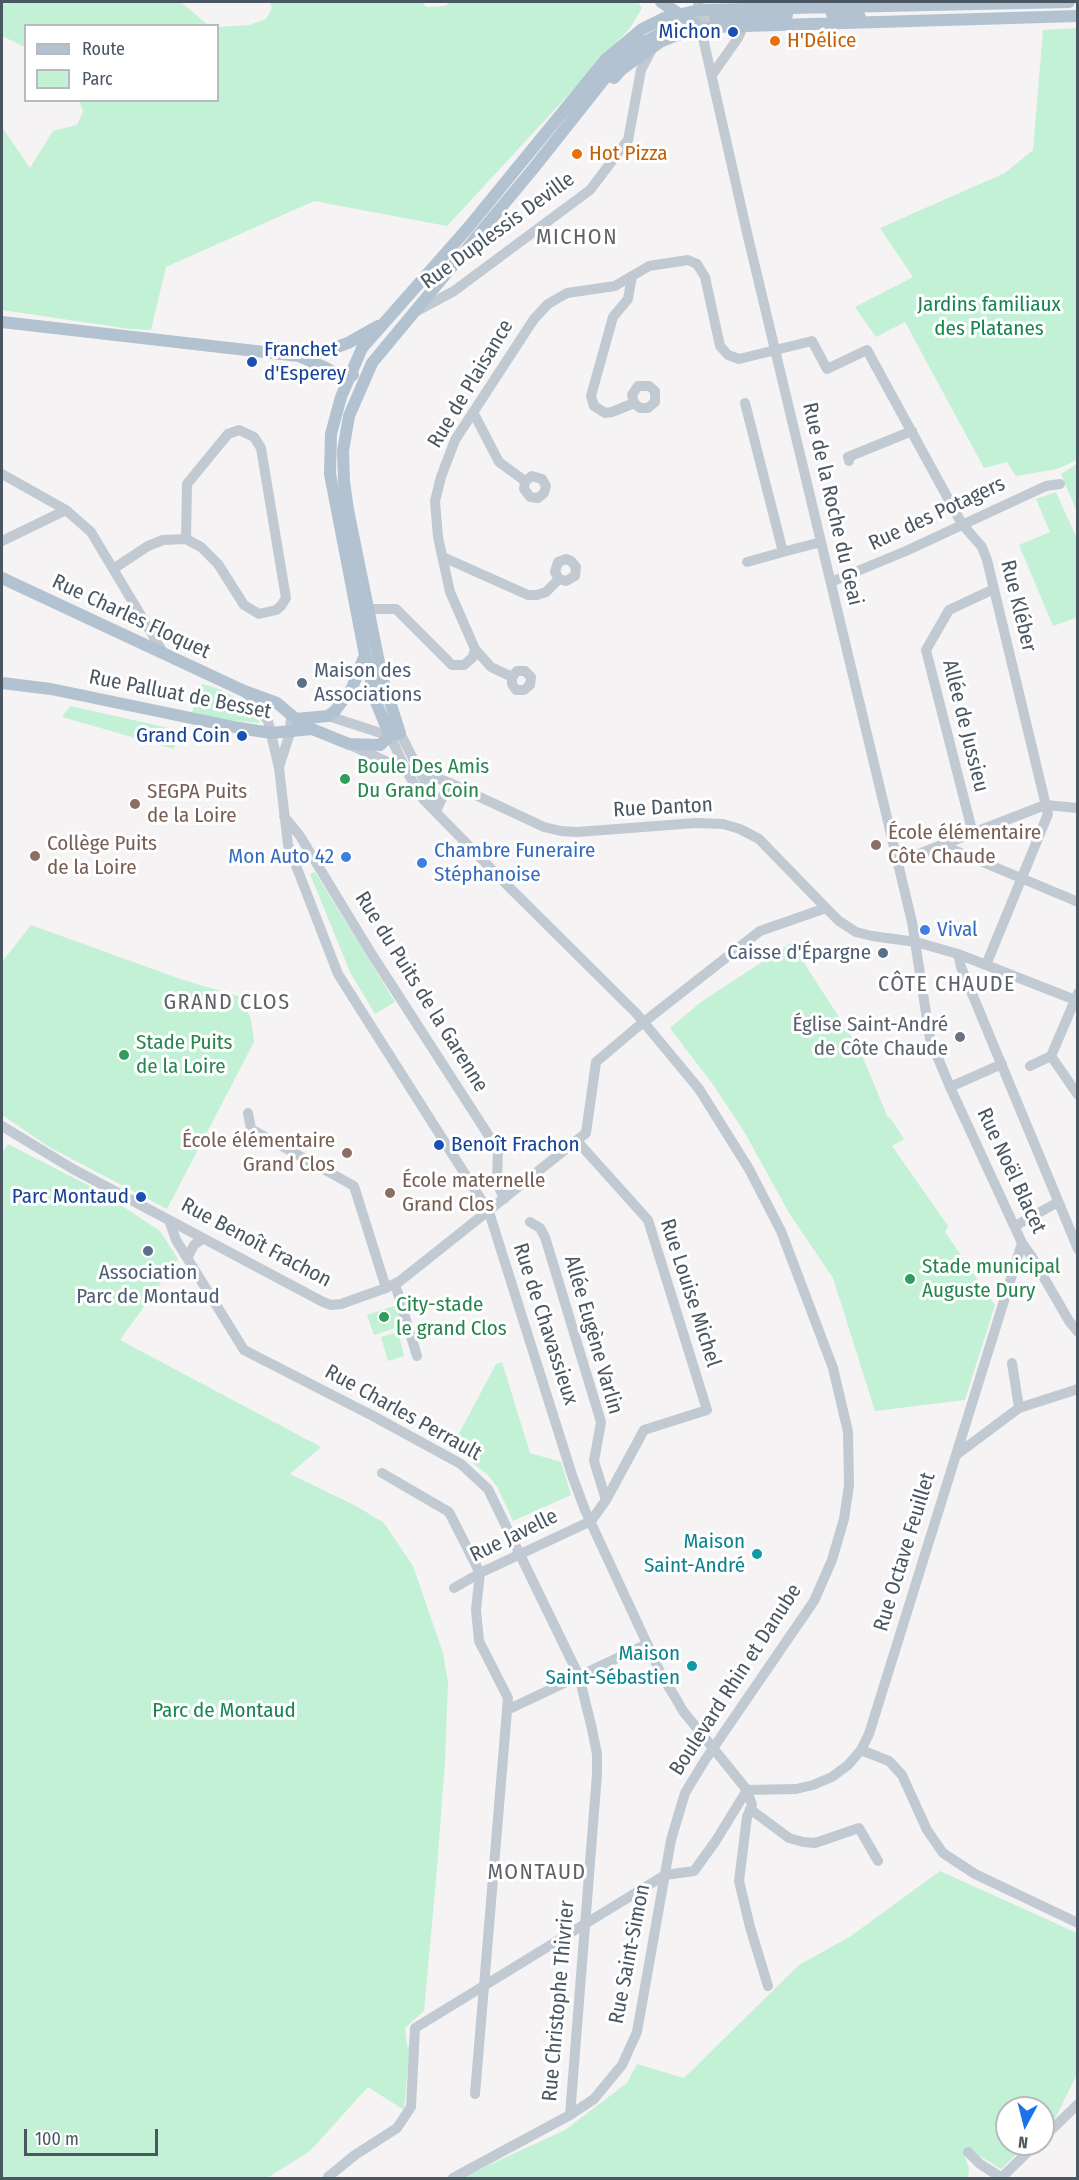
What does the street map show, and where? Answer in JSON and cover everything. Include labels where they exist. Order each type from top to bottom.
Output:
[{"type":"main road","points":[[661,2],[702,29]]},
{"type":"main road","points":[[715,18],[944,5],[1069,2]]},
{"type":"main road","points":[[533,169],[622,69],[660,42],[676,35],[702,29],[744,25],[830,11],[851,3],[944,5]]},
{"type":"main road","points":[[395,734],[376,702],[330,474],[331,434],[341,397],[362,348],[467,229],[606,59],[642,29],[664,18],[699,6],[830,11],[855,16],[939,20],[1077,16]]},
{"type":"main road","points":[[538,142],[636,46],[665,31]]},
{"type":"main road","points":[[395,734],[348,510],[343,452],[349,416],[372,363],[533,169],[617,63]]},
{"type":"main road","points":[[2,322],[299,356],[326,351],[348,343],[389,319]]},
{"type":"main road","points":[[299,356],[348,378]]},
{"type":"main road","points":[[348,378],[372,363]]},
{"type":"main road","points":[[336,374],[341,397]]},
{"type":"main road","name":"Rue Charles Floquet","points":[[2,578],[244,691],[277,703],[296,718],[328,716]]},
{"type":"main road","points":[[328,716],[342,703],[352,687],[365,655]]},
{"type":"main road","name":"Rue Palluat de Besset","points":[[2,683],[51,689],[195,720],[271,733],[290,733],[312,729],[349,744]]},
{"type":"main road","points":[[349,744],[380,745],[395,734]]},
{"type":"street","name":"Rue de la Roche du Geai","points":[[699,6],[712,75],[916,942]]},
{"type":"street","points":[[712,75],[738,38],[744,25]]},
{"type":"street","name":"Rue Duplessis Deville","points":[[415,312],[454,291],[590,190],[628,140],[641,70],[654,46]]},
{"type":"street","name":"Rue de Plaisance","points":[[475,649],[450,592],[435,520],[435,501],[454,440],[534,319],[548,304],[567,293],[615,286],[649,266],[688,260],[697,264],[705,277],[720,346],[728,355],[739,359],[776,350]]},
{"type":"street","points":[[444,276],[447,287],[454,291]]},
{"type":"street","points":[[632,276],[627,299],[613,317],[591,396],[594,406],[605,413],[634,403]]},
{"type":"street","name":"Rue Kléber","points":[[776,350],[812,341],[827,369],[867,350],[962,524],[982,547],[1048,814],[986,965]]},
{"type":"street","points":[[745,403],[783,552]]},
{"type":"street","points":[[473,412],[499,462],[525,481]]},
{"type":"street","points":[[113,569],[148,546],[163,540],[186,539],[201,547],[218,564],[244,604],[260,614],[276,610],[286,598],[261,448],[254,437],[239,430],[228,434],[187,484],[186,539]]},
{"type":"street","points":[[849,461],[848,457],[912,431]]},
{"type":"street","points":[[2,474],[66,510],[91,532],[164,654]]},
{"type":"street","name":"Rue des Potagers","points":[[831,582],[906,551],[1046,486],[1060,484]]},
{"type":"street","points":[[2,541],[66,510]]},
{"type":"street","points":[[747,562],[821,542]]},
{"type":"street","points":[[442,557],[528,595],[546,592],[559,579]]},
{"type":"street","name":"Allée de Jussieu","points":[[973,834],[926,650],[950,610],[994,589]]},
{"type":"street","points":[[369,609],[396,609],[452,665],[460,666],[468,663],[475,649]]},
{"type":"street","points":[[475,649],[491,668],[512,678]]},
{"type":"street","name":"Rue Charles Floquet","points":[[244,691],[268,722],[271,733]]},
{"type":"street","name":"Rue de Chavassieux","points":[[279,768],[290,733],[291,715]]},
{"type":"street","points":[[328,716],[395,734],[419,771],[431,794],[436,811]]},
{"type":"street","name":"Rue de Chavassieux","points":[[271,733],[279,768],[282,813],[288,846],[339,974],[489,1212],[572,1475],[591,1521],[647,1644],[683,1711],[747,1790]]},
{"type":"street","name":"Boulevard Rhin et Danube","points":[[395,734],[406,770],[423,799],[644,1022],[699,1089],[748,1169],[781,1231],[833,1368],[848,1432],[849,1485],[844,1520],[832,1560],[814,1600],[685,1793],[671,1840],[665,1875]]},
{"type":"street","points":[[349,744],[406,770]]},
{"type":"street","name":"Rue Danton","points":[[406,770],[419,771],[544,827],[561,831],[577,832],[712,823],[740,829],[759,839],[839,921],[856,932],[916,942],[958,954],[1077,998]]},
{"type":"street","points":[[436,811],[452,784]]},
{"type":"street","points":[[898,862],[1045,805],[1077,808]]},
{"type":"street","name":"Rue du Puits de la Garenne","points":[[282,813],[300,836],[371,953],[498,1150],[497,1182],[504,1199]]},
{"type":"street","points":[[942,846],[1077,902]]},
{"type":"street","points":[[577,1141],[586,1133],[596,1062],[760,931],[826,908]]},
{"type":"street","name":"Rue Noël Blacet","points":[[916,942],[930,1038],[950,1087],[1022,1243],[1077,1332]]},
{"type":"street","points":[[958,954],[961,967],[1077,1249]]},
{"type":"street","points":[[1030,1066],[1051,1056],[1077,998]]},
{"type":"street","points":[[1051,1056],[1077,1095]]},
{"type":"street","points":[[950,1087],[1002,1064]]},
{"type":"street","points":[[248,1113],[251,1129],[354,1186],[417,1356]]},
{"type":"street","name":"Rue Benoît Frachon","points":[[2,1126],[73,1169],[331,1305],[341,1304],[391,1286],[489,1212],[577,1141]]},
{"type":"street","name":"Rue Louise Michel","points":[[577,1141],[648,1220],[707,1410],[644,1430],[606,1500]]},
{"type":"street","points":[[1015,1226],[1058,1202]]},
{"type":"street","name":"Rue Charles Perrault","points":[[169,1220],[176,1240],[244,1350],[460,1464],[488,1489],[579,1676]]},
{"type":"street","name":"Allée Eugène Varlin","points":[[530,1222],[540,1228],[544,1237],[601,1422],[594,1461],[606,1500]]},
{"type":"street","points":[[187,1258],[194,1245],[203,1238]]},
{"type":"street","name":"Rue Octave Feuillet","points":[[747,1790],[796,1789],[813,1785],[832,1777],[848,1765],[861,1750],[869,1734],[1022,1243]]},
{"type":"street","points":[[1012,1363],[1019,1408]]},
{"type":"street","points":[[955,1456],[1019,1408],[1077,1389]]},
{"type":"street","points":[[382,1473],[448,1512],[480,1573],[476,1610],[479,1641],[508,1698],[474,2094]]},
{"type":"street","points":[[591,1521],[606,1500]]},
{"type":"street","name":"Rue Javelle","points":[[454,1588],[480,1573],[591,1521]]},
{"type":"street","points":[[507,1710],[647,1644]]},
{"type":"street","name":"Rue Christophe Thivrier","points":[[570,2115],[597,1774],[597,1754],[579,1676]]},
{"type":"street","points":[[861,1750],[889,1761],[902,1774],[927,1830],[943,1853],[975,1874],[1077,1923]]},
{"type":"street","points":[[747,1790],[752,1805],[747,1817],[739,1881],[768,1986]]},
{"type":"street","name":"Rue Saint-Simon","points":[[453,2178],[570,2115],[594,2099],[622,2065],[637,2032],[665,1875],[694,1871],[716,1842],[747,1790]]},
{"type":"street","points":[[750,1809],[789,1838],[803,1842],[815,1843],[859,1828],[878,1861]]},
{"type":"street","points":[[328,2177],[355,2155],[397,2128],[411,2107],[415,2028],[665,1875]]},
{"type":"street","points":[[1055,2126],[1077,2104]]},
{"type":"street","points":[[968,2152],[980,2164],[1002,2178],[1024,2156]]},
{"type":"green space","points":[[2,2],[181,2],[207,24],[24,24],[24,47],[2,36]]},
{"type":"green space","points":[[270,2],[422,2],[426,7],[445,6],[451,2],[638,2],[642,8],[630,28],[447,226],[314,201],[166,267],[151,330],[130,329],[2,310],[2,127],[30,168],[53,131],[77,125],[83,111],[79,102],[219,102],[219,27],[249,25],[266,19],[272,8]]},
{"type":"green space","name":"Jardins familiaux des Platanes","points":[[1077,28],[1077,460],[1057,469],[1016,476],[1007,462],[984,468],[905,322],[876,337],[855,307],[913,277],[880,228],[1005,173],[1033,150],[1043,30]]},
{"type":"green space","points":[[1077,464],[1077,512],[1061,474]]},
{"type":"green space","points":[[1056,492],[1077,539],[1078,617],[1053,626],[1019,545],[1050,532],[1036,499]]},
{"type":"green space","points":[[203,684],[222,690],[244,703],[259,723],[225,720],[192,712]]},
{"type":"green space","points":[[70,706],[178,730],[174,749],[62,717]]},
{"type":"green space","points":[[315,872],[395,1002],[375,1014],[350,972],[310,874]]},
{"type":"green space","name":"Stade Puits de la Loire","points":[[31,925],[183,980],[241,997],[251,1019],[254,1042],[167,1209],[51,1148],[2,1115],[2,962]]},
{"type":"green space","points":[[791,943],[859,1048],[888,1118],[890,1117],[904,1139],[892,1146],[948,1226],[945,1232],[995,1305],[965,1400],[875,1411],[833,1278],[789,1213],[745,1133],[714,1086],[670,1028],[701,1002]]},
{"type":"green space","name":"Parc de Montaud","points":[[8,1144],[101,1192],[160,1231],[178,1259],[120,1340],[321,1447],[290,1474],[356,1506],[384,1523],[413,1566],[443,1653],[448,1683],[437,1868],[424,2011],[405,2028],[407,2046],[410,2047],[404,2110],[368,2087],[310,2151],[267,2178],[2,2178],[2,1150]]},
{"type":"green space","name":"City-stade le grand Clos","points":[[397,1305],[401,1319],[396,1321],[398,1327],[374,1335],[367,1315]]},
{"type":"green space","points":[[398,1332],[404,1356],[388,1361],[381,1337]]},
{"type":"green space","points":[[502,1362],[530,1453],[561,1462],[571,1495],[513,1521],[498,1488],[488,1475],[473,1463],[476,1457],[453,1445],[496,1364]]},
{"type":"green space","points":[[940,1871],[1077,1933],[1077,2074],[1055,2118],[1055,2096],[995,2096],[995,2156],[1015,2156],[1001,2169],[972,2151],[964,2154],[969,2168],[968,2178],[461,2178],[565,2130],[627,2083],[637,2064],[684,2078],[799,1965],[851,1936]]},
{"type":"tunnel","points":[[665,31],[715,18]]},
{"type":"place","name":"Michon","points":[[733,32]]},
{"type":"place","name":"H'Délice","points":[[775,41]]},
{"type":"place","name":"Hot Pizza","points":[[577,154]]},
{"type":"place","name":"Franchet d'Esperey","points":[[252,362]]},
{"type":"place","name":"Maison des Associations","points":[[302,683]]},
{"type":"place","name":"Grand Coin","points":[[242,736]]},
{"type":"place","name":"Boule Des Amis Du Grand Coin","points":[[345,779]]},
{"type":"place","name":"SEGPA Puits de la Loire","points":[[135,804]]},
{"type":"place","name":"École élémentaire Côte Chaude","points":[[876,845]]},
{"type":"place","name":"Collège Puits de la Loire","points":[[35,856]]},
{"type":"place","name":"Mon Auto 42","points":[[346,857]]},
{"type":"place","name":"Chambre Funeraire Stéphanoise","points":[[422,863]]},
{"type":"place","name":"Vival","points":[[925,930]]},
{"type":"place","name":"Caisse d'Épargne","points":[[883,953]]},
{"type":"place","name":"Église Saint-André de Côte Chaude","points":[[960,1037]]},
{"type":"place","name":"Stade Puits de la Loire","points":[[124,1055]]},
{"type":"place","name":"Benoît Frachon","points":[[439,1145]]},
{"type":"place","name":"École élémentaire Grand Clos","points":[[347,1153]]},
{"type":"place","name":"École maternelle Grand Clos","points":[[390,1193]]},
{"type":"place","name":"Parc Montaud","points":[[141,1197]]},
{"type":"place","name":"Association Parc de Montaud","points":[[148,1251]]},
{"type":"place","name":"Stade municipal Auguste Dury","points":[[910,1279]]},
{"type":"place","name":"City-stade le grand Clos","points":[[384,1317]]},
{"type":"place","name":"Maison Saint-André","points":[[757,1554]]},
{"type":"place","name":"Maison Saint-Sébastien","points":[[692,1666]]},
{"type":"district","name":"MICHON","points":[[577,238]]},
{"type":"district","name":"CÔTE CHAUDE","points":[[947,985]]},
{"type":"district","name":"GRAND CLOS","points":[[227,1003]]},
{"type":"district","name":"MONTAUD","points":[[537,1873]]}]
